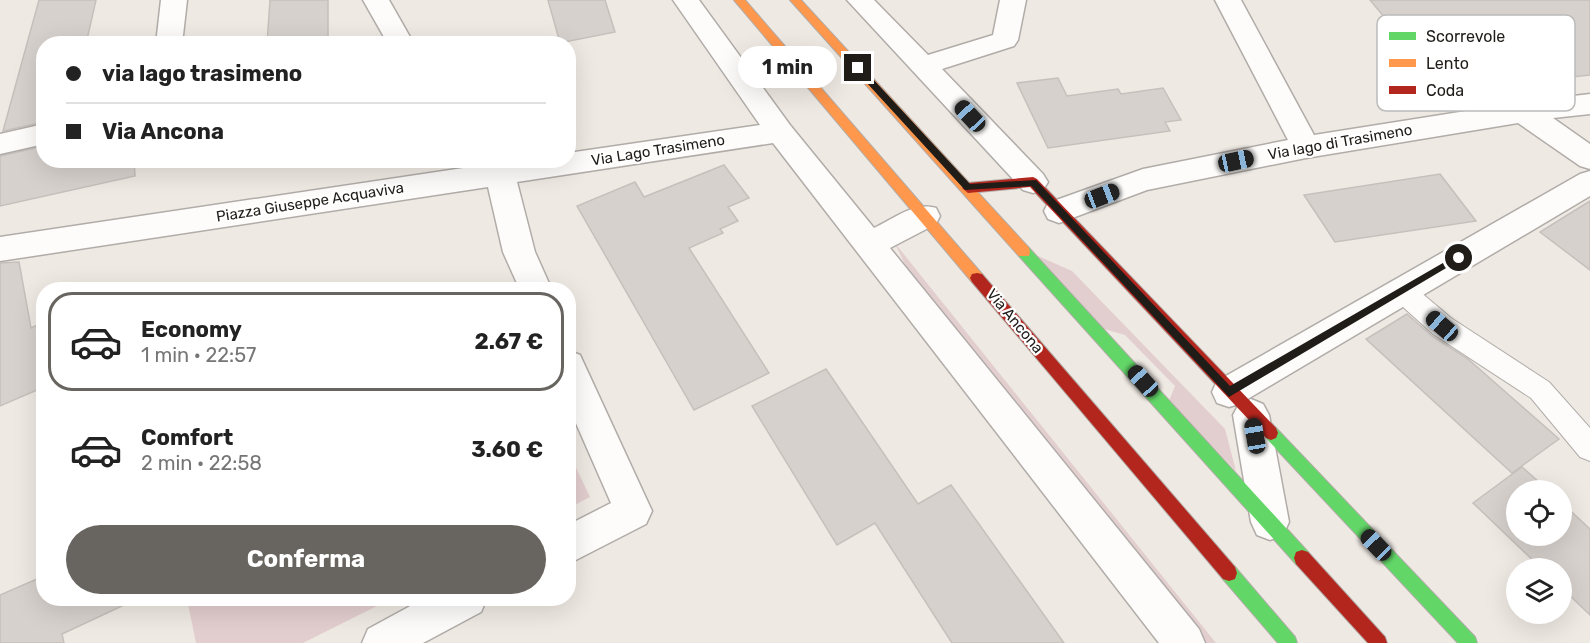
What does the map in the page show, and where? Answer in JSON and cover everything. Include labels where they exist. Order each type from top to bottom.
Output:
[{"type":"street","points":[[170,36],[174,0]]},
{"type":"street","points":[[376,0],[396,36]]},
{"type":"street","points":[[686,0],[780,132],[1185,643]]},
{"type":"street","name":"Via Ancona","points":[[739,0],[1289,643]]},
{"type":"street","points":[[795,0],[1379,643]]},
{"type":"street","points":[[860,0],[1240,404],[1469,643]]},
{"type":"street","points":[[923,66],[1005,40],[1013,0]]},
{"type":"street","points":[[1228,0],[1306,147]]},
{"type":"street","name":"Via lago di Trasimeno","points":[[1575,106],[1590,104]]},
{"type":"street","name":"Via lago di Trasimeno","points":[[1059,211],[1143,180],[1306,147],[1530,111]]},
{"type":"street","points":[[1522,112],[1590,158]]},
{"type":"street","name":"Via Lago Trasimeno","points":[[576,161],[780,132]]},
{"type":"street","points":[[0,144],[36,136]]},
{"type":"street","name":"Via Lago Trasimeno","points":[[500,174],[534,168]]},
{"type":"street","points":[[500,174],[519,252],[532,282]]},
{"type":"street","name":"Piazza Giuseppe Acquaviva","points":[[0,249],[500,174]]},
{"type":"street","points":[[968,188],[1033,182]]},
{"type":"street","points":[[1240,404],[1402,291],[1590,182]]},
{"type":"street","points":[[869,245],[925,216]]},
{"type":"street","points":[[576,382],[633,511],[576,541]]},
{"type":"street","points":[[1240,404],[1270,522]]},
{"type":"street","points":[[382,643],[452,606]]},
{"type":"lane","points":[[1402,291],[1442,326],[1540,390],[1590,448]]},
{"type":"shaded area","points":[[894,242],[1216,643],[1202,643],[908,270]]},
{"type":"shaded area","points":[[1036,255],[1072,271],[1225,429],[1236,471],[1169,401],[1175,386],[1125,335],[1104,329]]},
{"type":"shaded area","points":[[576,468],[590,497],[576,504]]},
{"type":"shaded area","points":[[189,606],[377,606],[303,643],[196,643]]},
{"type":"building","points":[[39,0],[96,0],[88,36],[36,36],[36,124],[3,131]]},
{"type":"building","points":[[270,0],[328,0],[328,36],[268,36]]},
{"type":"building","points":[[548,0],[605,0],[615,32],[576,40],[576,36],[558,36]]},
{"type":"building","points":[[1370,0],[1590,0],[1590,75],[1575,77],[1575,15],[1382,15]]},
{"type":"building","points":[[1058,78],[1067,96],[1118,89],[1121,94],[1163,88],[1181,120],[1165,122],[1170,131],[1048,148],[1017,83]]},
{"type":"building","points":[[36,148],[36,168],[134,168],[135,176],[0,206],[0,156]]},
{"type":"building","points":[[724,165],[749,198],[728,207],[738,221],[720,229],[723,233],[689,248],[769,373],[694,410],[577,206],[635,182],[644,197]]},
{"type":"building","points":[[1440,174],[1476,221],[1335,242],[1304,195]]},
{"type":"building","points":[[1590,201],[1590,270],[1540,232]]},
{"type":"building","points":[[19,262],[31,328],[36,326],[36,390],[0,406],[0,263]]},
{"type":"building","points":[[1407,314],[1432,336],[1468,359],[1559,439],[1512,473],[1366,339]]},
{"type":"building","points":[[826,369],[918,504],[951,485],[1064,643],[952,643],[875,523],[837,545],[752,406]]},
{"type":"building","points":[[1522,467],[1537,480],[1506,480],[1506,535],[1473,503]]},
{"type":"building","points":[[1572,512],[1590,529],[1590,615],[1572,598],[1572,558],[1531,558],[1518,546],[1572,546]]},
{"type":"building","points":[[36,579],[36,606],[122,606],[62,634],[64,643],[0,643],[0,595]]},
{"type":"traffic: fast","points":[[1024,252],[1302,558]]},
{"type":"traffic: fast","points":[[1271,433],[1469,643]]},
{"type":"traffic: fast","points":[[1229,573],[1289,643]]},
{"type":"traffic: slow","points":[[739,0],[977,278]]},
{"type":"traffic: slow","points":[[795,0],[1024,252]]},
{"type":"traffic: jam","points":[[968,188],[1033,182],[1271,433]]},
{"type":"traffic: jam","points":[[977,278],[1229,573]]},
{"type":"traffic: jam","points":[[1302,558],[1379,643]]},
{"type":"route","points":[[858,68],[968,188],[1033,182],[1229,392],[1459,258]]}]
